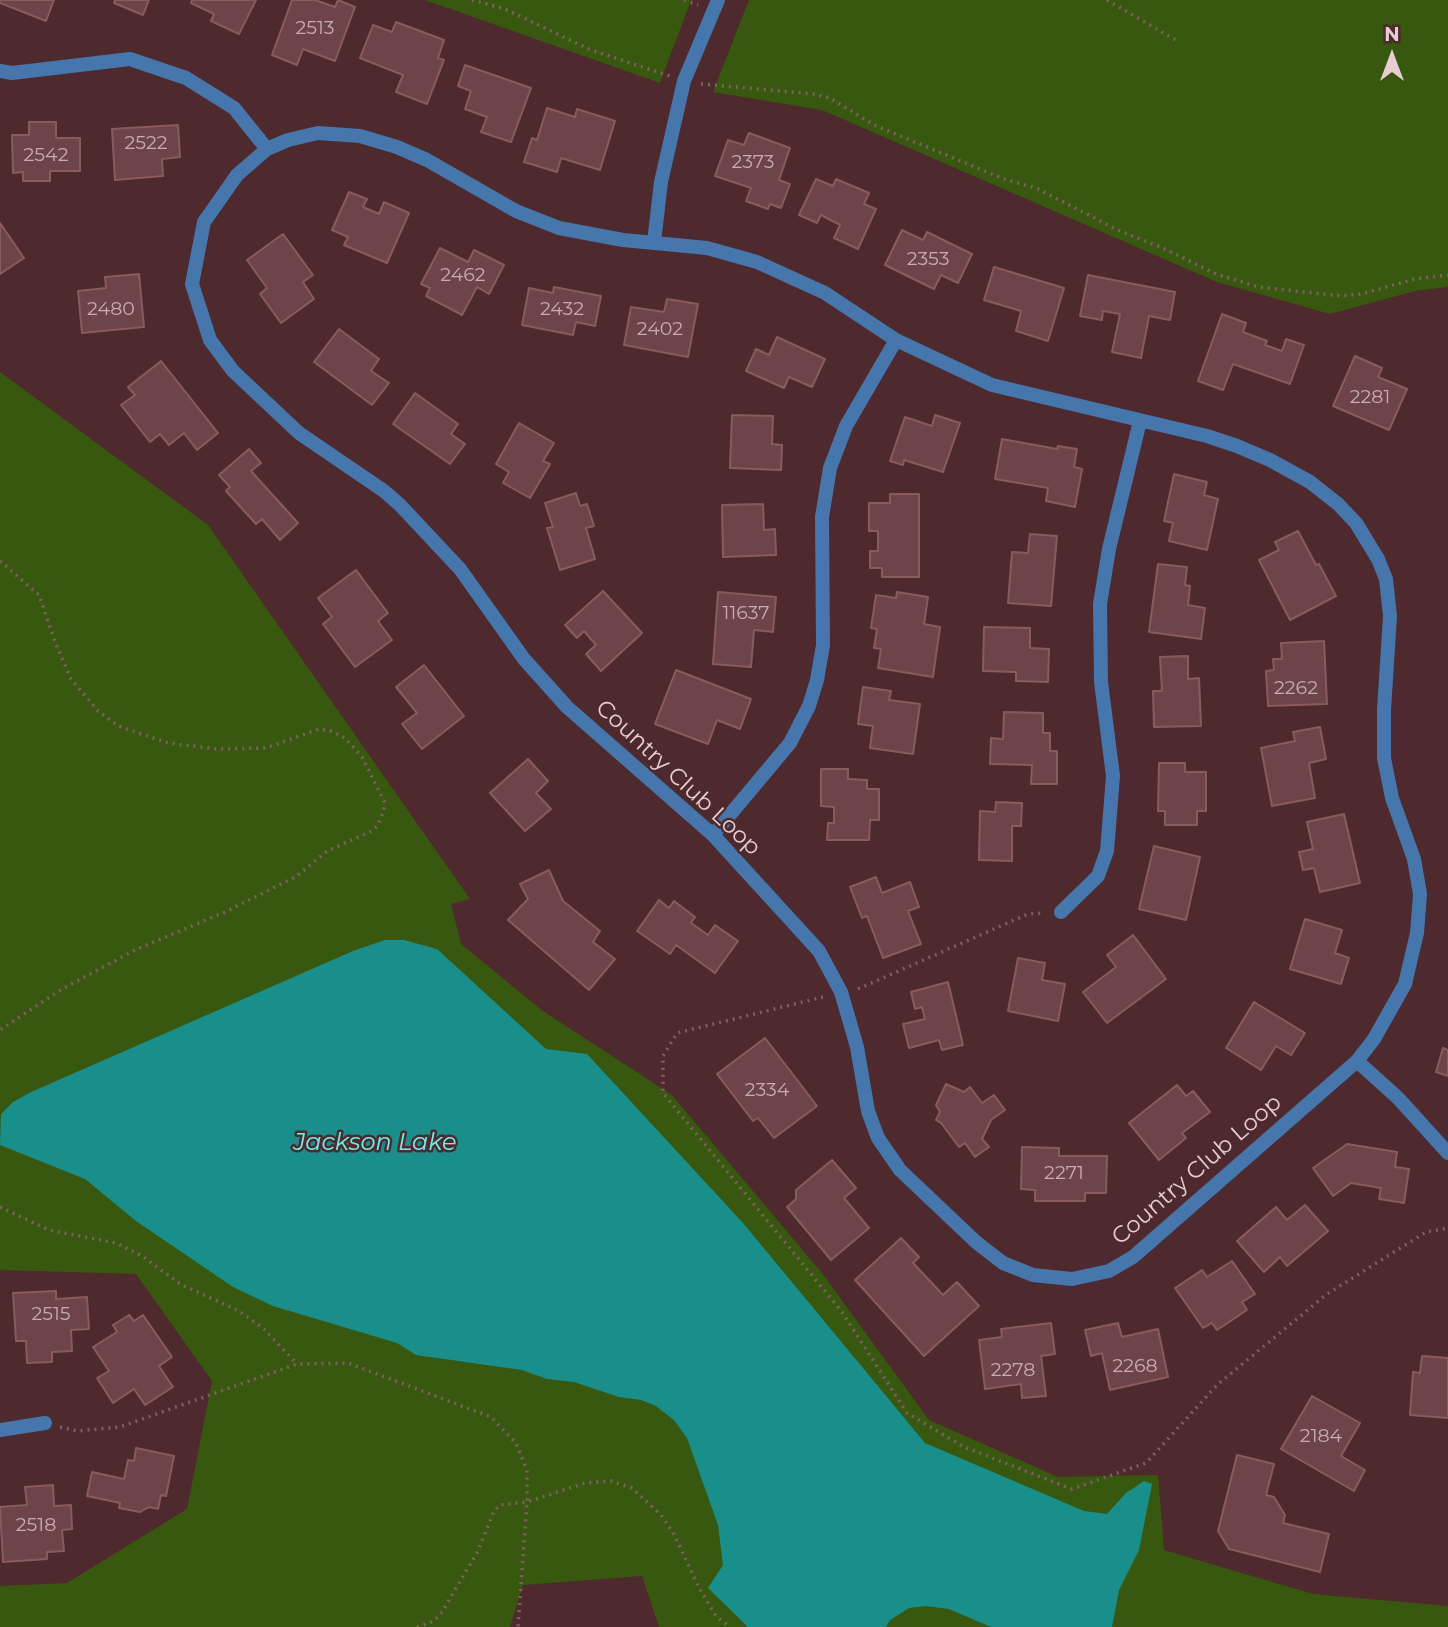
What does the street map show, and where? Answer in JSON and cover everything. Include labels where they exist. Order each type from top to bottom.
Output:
[{"type":"street","points":[[654,242],[662,182],[684,81],[718,0]]},
{"type":"street","points":[[0,71],[12,73],[130,58],[186,78],[234,108],[267,149]]},
{"type":"street","name":"Country Club Loop","points":[[318,133],[360,136],[397,147],[427,160],[516,211],[539,221],[580,233],[623,240],[707,248],[757,262],[825,293],[896,340],[992,385],[1207,436],[1237,446],[1310,482],[1338,504],[1356,523],[1378,559],[1385,579],[1390,616],[1384,758],[1392,798],[1406,831],[1419,876],[1420,914],[1405,984],[1380,1029],[1357,1061],[1207,1194],[1121,1265],[1090,1277],[1072,1279],[1033,1275],[1016,1270],[976,1242],[900,1170],[878,1138],[868,1111],[857,1047],[841,992],[819,951],[713,835],[567,706],[524,659],[460,569],[400,505],[384,491],[299,433],[233,370],[210,340],[192,284],[204,222],[237,175],[267,149],[288,140],[318,133]]},
{"type":"street","points":[[713,835],[790,743],[809,706],[823,645],[822,517],[830,468],[846,426],[896,340]]},
{"type":"street","points":[[1060,912],[1098,876],[1107,851],[1113,776],[1101,682],[1100,604],[1112,537],[1140,421]]},
{"type":"street","points":[[1357,1061],[1406,1107],[1448,1153]]},
{"type":"street","points":[[0,1430],[45,1423]]},
{"type":"path","points":[[472,0],[505,9],[591,50],[684,81],[830,98],[874,125],[1004,179],[1036,188],[1120,231],[1216,274],[1259,287],[1342,296],[1361,294],[1415,279],[1448,275]]},
{"type":"path","points":[[1107,0],[1179,42]]},
{"type":"path","points":[[0,561],[39,595],[71,679],[98,711],[118,726],[168,743],[216,749],[266,748],[319,729],[331,731],[345,738],[362,757],[384,801],[384,810],[378,825],[372,831],[327,851],[297,876],[225,912],[137,949],[62,989],[0,1030]]},
{"type":"path","points":[[0,1207],[49,1230],[116,1243],[142,1256],[180,1284],[247,1317],[264,1329],[297,1364]]},
{"type":"path","points":[[45,1423],[77,1431],[120,1427],[297,1364],[348,1363],[491,1418],[516,1443],[527,1470],[518,1627]]},
{"type":"path","points":[[417,1627],[434,1621],[442,1612],[478,1551],[494,1511],[500,1505],[527,1502],[585,1483],[611,1481],[632,1488],[662,1515],[716,1616],[730,1627]]},
{"type":"green space","points":[[425,0],[691,0],[660,83]]},
{"type":"green space","points":[[749,0],[1448,0],[1448,287],[1415,291],[1330,314],[1217,282],[822,110],[713,92]]},
{"type":"green space","points":[[0,372],[208,525],[470,899],[451,904],[461,944],[543,1011],[672,1095],[822,1273],[929,1420],[1058,1477],[1158,1475],[1164,1550],[1313,1594],[1448,1606],[1448,1627],[659,1627],[642,1576],[523,1585],[510,1627],[0,1627],[0,1586],[67,1583],[187,1509],[212,1381],[136,1274],[0,1270]]},
{"type":"water","name":"Jackson Lake","points":[[385,940],[404,940],[437,949],[546,1049],[587,1054],[743,1223],[925,1443],[1084,1511],[1107,1514],[1126,1493],[1144,1481],[1152,1484],[1139,1550],[1119,1590],[1112,1627],[991,1627],[949,1609],[926,1606],[909,1608],[890,1620],[886,1627],[748,1627],[708,1588],[723,1565],[718,1525],[687,1438],[674,1420],[656,1406],[574,1382],[547,1379],[522,1370],[416,1355],[397,1343],[273,1306],[233,1287],[136,1221],[85,1179],[0,1145],[1,1114],[13,1102],[31,1092],[353,951]]},
{"type":"building","points":[[0,0],[54,0],[46,21],[0,3]]},
{"type":"building","points":[[115,0],[149,0],[143,15],[114,3]]},
{"type":"building","points":[[192,0],[256,0],[239,34],[211,21],[214,14],[191,3]]},
{"type":"building","points":[[292,0],[315,0],[335,7],[338,0],[355,7],[335,61],[303,49],[297,65],[272,55]]},
{"type":"building","points":[[396,22],[444,40],[438,58],[444,60],[427,104],[396,92],[403,75],[360,58],[373,25],[392,32]]},
{"type":"building","points":[[465,65],[531,88],[511,142],[481,132],[487,117],[465,109],[471,91],[458,86]]},
{"type":"building","points":[[547,108],[575,117],[577,109],[615,121],[600,170],[561,158],[557,172],[524,162],[532,138],[537,140]]},
{"type":"building","points":[[29,122],[56,122],[56,138],[80,138],[80,171],[50,171],[50,181],[23,181],[23,172],[13,173],[12,135],[29,135]]},
{"type":"building","points":[[178,125],[180,157],[162,159],[163,176],[115,180],[112,129]]},
{"type":"building","points":[[749,133],[790,148],[779,180],[790,184],[781,208],[770,204],[768,209],[746,201],[751,188],[715,176],[728,140],[744,145]]},
{"type":"building","points":[[816,179],[833,186],[836,179],[869,193],[864,204],[876,209],[858,249],[834,238],[840,225],[821,215],[817,223],[799,215]]},
{"type":"building","points":[[349,192],[367,199],[363,207],[379,214],[384,202],[409,213],[387,263],[344,245],[348,237],[332,230]]},
{"type":"building","points":[[0,223],[24,258],[0,274]]},
{"type":"building","points":[[902,230],[923,240],[927,232],[972,254],[958,283],[941,275],[934,289],[885,265]]},
{"type":"building","points":[[283,234],[313,275],[303,282],[314,299],[281,323],[260,294],[267,288],[247,260]]},
{"type":"building","points":[[440,248],[468,262],[474,250],[504,265],[489,294],[477,287],[462,315],[426,296],[430,288],[421,284]]},
{"type":"building","points":[[994,267],[1064,288],[1048,341],[1016,331],[1021,311],[984,300]]},
{"type":"building","points":[[139,274],[144,327],[82,333],[78,291],[106,288],[105,277]]},
{"type":"building","points":[[1088,275],[1175,292],[1170,320],[1149,316],[1141,358],[1112,352],[1120,314],[1103,311],[1102,320],[1080,316]]},
{"type":"building","points":[[554,287],[601,296],[595,326],[576,322],[573,335],[522,325],[529,288],[553,293]]},
{"type":"building","points":[[667,299],[698,304],[688,357],[624,345],[631,307],[664,312]]},
{"type":"building","points":[[1222,314],[1246,323],[1243,332],[1267,341],[1265,345],[1282,351],[1286,339],[1304,345],[1290,384],[1233,364],[1223,390],[1198,381]]},
{"type":"building","points":[[339,329],[379,359],[371,371],[389,383],[372,405],[314,362]]},
{"type":"building","points":[[777,337],[825,359],[812,387],[789,377],[784,388],[746,371],[756,349],[769,355]]},
{"type":"building","points":[[1355,356],[1382,368],[1378,377],[1407,389],[1389,430],[1333,406]]},
{"type":"building","points":[[161,361],[218,433],[197,450],[184,433],[169,445],[160,434],[150,442],[121,405],[135,395],[128,387]]},
{"type":"building","points":[[415,393],[458,424],[451,434],[465,444],[450,464],[393,424]]},
{"type":"building","points":[[732,415],[773,416],[772,444],[782,445],[781,470],[730,468]]},
{"type":"building","points":[[935,415],[960,423],[943,472],[904,460],[903,465],[890,461],[905,417],[932,426]]},
{"type":"building","points":[[519,423],[554,443],[543,461],[550,464],[530,498],[503,483],[509,472],[496,464]]},
{"type":"building","points":[[1002,439],[1057,449],[1058,446],[1077,449],[1074,467],[1082,469],[1075,507],[1046,501],[1048,488],[995,479]]},
{"type":"building","points":[[249,449],[261,463],[251,471],[298,523],[280,540],[262,519],[256,524],[226,491],[230,487],[219,475]]},
{"type":"building","points":[[1174,474],[1207,482],[1204,495],[1218,499],[1207,550],[1169,541],[1173,523],[1164,521]]},
{"type":"building","points":[[576,493],[580,506],[587,504],[594,526],[586,528],[595,559],[560,570],[547,528],[553,527],[545,503]]},
{"type":"building","points":[[890,494],[919,494],[919,577],[882,577],[882,568],[870,568],[870,551],[878,551],[878,531],[869,531],[869,503],[890,503]]},
{"type":"building","points":[[763,504],[764,530],[775,529],[776,555],[723,557],[722,505]]},
{"type":"building","points":[[1298,531],[1336,596],[1290,620],[1259,560],[1279,550],[1275,542]]},
{"type":"building","points":[[1030,534],[1057,536],[1051,606],[1008,603],[1012,552],[1028,553]]},
{"type":"building","points":[[1158,564],[1187,567],[1185,585],[1190,586],[1188,605],[1205,608],[1201,639],[1149,632]]},
{"type":"building","points":[[356,570],[388,613],[378,621],[392,640],[355,667],[323,624],[332,617],[318,598]]},
{"type":"building","points":[[603,591],[642,633],[601,671],[586,654],[596,645],[584,631],[577,638],[565,625]]},
{"type":"building","points":[[718,592],[776,597],[773,632],[754,630],[751,667],[713,664]]},
{"type":"building","points":[[897,592],[928,597],[924,624],[940,627],[933,677],[878,668],[881,649],[874,648],[877,629],[871,628],[876,595],[896,598]]},
{"type":"building","points":[[984,627],[1030,628],[1030,648],[1049,649],[1048,682],[1016,681],[1016,672],[983,671]]},
{"type":"building","points":[[1324,641],[1327,704],[1268,706],[1266,671],[1274,670],[1273,659],[1282,659],[1281,643]]},
{"type":"building","points":[[1188,656],[1188,679],[1199,678],[1201,726],[1154,727],[1153,691],[1162,691],[1160,657]]},
{"type":"building","points":[[424,665],[464,716],[422,749],[402,724],[417,713],[396,687]]},
{"type":"building","points":[[676,670],[751,699],[740,729],[717,720],[708,744],[655,724]]},
{"type":"building","points":[[863,687],[891,691],[889,700],[920,704],[913,754],[870,748],[873,726],[858,724]]},
{"type":"building","points":[[1004,712],[1043,713],[1043,733],[1050,733],[1050,751],[1057,751],[1057,784],[1031,784],[1032,765],[990,764],[991,738],[1003,739]]},
{"type":"building","points":[[1320,727],[1326,759],[1309,763],[1315,798],[1272,806],[1261,748],[1295,741],[1293,732]]},
{"type":"building","points":[[528,759],[548,781],[536,793],[551,809],[525,831],[490,793]]},
{"type":"building","points":[[1159,763],[1185,763],[1185,772],[1206,772],[1206,811],[1197,811],[1197,825],[1165,825],[1165,811],[1158,811]]},
{"type":"building","points":[[821,769],[848,769],[848,779],[867,780],[867,789],[879,789],[879,820],[870,820],[869,840],[827,840],[828,823],[834,823],[834,807],[821,806]]},
{"type":"building","points":[[996,802],[1022,803],[1021,826],[1012,826],[1012,861],[979,860],[980,811],[995,812]]},
{"type":"building","points":[[1344,814],[1360,883],[1320,892],[1314,868],[1303,870],[1299,852],[1313,849],[1307,822]]},
{"type":"building","points":[[1154,846],[1200,857],[1186,920],[1139,909]]},
{"type":"building","points":[[549,870],[563,901],[600,931],[593,942],[615,959],[589,990],[508,920],[528,899],[520,884]]},
{"type":"building","points":[[876,877],[882,893],[910,882],[919,907],[908,911],[921,944],[883,958],[867,916],[862,918],[850,887]]},
{"type":"building","points":[[659,900],[669,908],[674,901],[695,917],[691,923],[708,935],[715,925],[738,941],[715,973],[676,945],[670,954],[637,931]]},
{"type":"building","points":[[1305,919],[1342,930],[1335,953],[1349,958],[1341,984],[1290,969]]},
{"type":"building","points":[[1133,935],[1166,979],[1107,1023],[1083,992],[1116,967],[1107,955]]},
{"type":"building","points":[[1018,958],[1045,963],[1042,980],[1065,984],[1058,1021],[1008,1011]]},
{"type":"building","points":[[948,982],[963,1045],[942,1050],[939,1040],[909,1048],[903,1024],[925,1019],[922,1007],[915,1009],[911,992]]},
{"type":"building","points":[[1254,1002],[1305,1033],[1291,1055],[1276,1046],[1261,1070],[1226,1048]]},
{"type":"building","points":[[765,1038],[817,1106],[774,1138],[758,1118],[753,1121],[717,1074]]},
{"type":"building","points":[[1443,1048],[1448,1050],[1448,1076],[1436,1072]]},
{"type":"building","points":[[946,1084],[964,1092],[970,1087],[982,1103],[994,1095],[1005,1110],[991,1120],[982,1139],[989,1147],[975,1157],[965,1143],[959,1147],[936,1120],[940,1112],[936,1105]]},
{"type":"building","points":[[1177,1085],[1186,1096],[1193,1091],[1210,1112],[1182,1133],[1186,1138],[1159,1160],[1129,1123]]},
{"type":"building","points":[[1347,1144],[1397,1152],[1395,1167],[1409,1169],[1404,1203],[1379,1199],[1381,1188],[1351,1183],[1333,1196],[1313,1168]]},
{"type":"building","points":[[1022,1147],[1059,1148],[1059,1156],[1107,1156],[1106,1193],[1085,1193],[1085,1201],[1035,1201],[1035,1190],[1021,1189]]},
{"type":"building","points":[[832,1160],[856,1188],[844,1198],[869,1228],[831,1260],[787,1207],[796,1199],[796,1190]]},
{"type":"building","points":[[1305,1205],[1328,1231],[1287,1266],[1280,1257],[1264,1272],[1237,1241],[1276,1207],[1287,1220]]},
{"type":"building","points":[[901,1238],[919,1257],[913,1263],[943,1295],[957,1282],[979,1306],[924,1356],[855,1280]]},
{"type":"building","points":[[1232,1261],[1255,1294],[1242,1302],[1247,1310],[1217,1330],[1212,1323],[1203,1328],[1175,1288],[1202,1270],[1207,1277]]},
{"type":"building","points":[[56,1291],[56,1299],[87,1297],[89,1329],[71,1330],[72,1351],[52,1352],[52,1362],[27,1363],[26,1341],[16,1341],[13,1293]]},
{"type":"building","points":[[129,1315],[134,1321],[143,1315],[172,1357],[159,1366],[173,1387],[145,1405],[134,1389],[113,1403],[97,1378],[109,1371],[93,1347],[117,1332],[113,1325]]},
{"type":"building","points":[[1051,1323],[1055,1354],[1041,1356],[1046,1396],[1022,1398],[1021,1384],[985,1389],[979,1340],[1002,1337],[1001,1329]]},
{"type":"building","points":[[1118,1323],[1122,1337],[1158,1329],[1168,1377],[1110,1390],[1102,1353],[1091,1356],[1085,1330]]},
{"type":"building","points":[[1422,1356],[1448,1358],[1448,1418],[1410,1415],[1413,1372],[1420,1373]]},
{"type":"building","points":[[1312,1396],[1360,1423],[1341,1456],[1365,1470],[1354,1491],[1281,1449]]},
{"type":"building","points":[[136,1448],[174,1456],[166,1496],[161,1495],[158,1509],[149,1507],[140,1512],[119,1508],[120,1503],[87,1496],[92,1472],[124,1479],[128,1460],[134,1461]]},
{"type":"building","points":[[1237,1455],[1274,1464],[1266,1495],[1274,1497],[1285,1515],[1283,1523],[1329,1534],[1320,1572],[1229,1549],[1218,1531]]},
{"type":"building","points":[[53,1485],[54,1506],[71,1505],[72,1529],[62,1530],[64,1551],[47,1552],[47,1559],[3,1562],[0,1507],[27,1505],[25,1487]]}]
